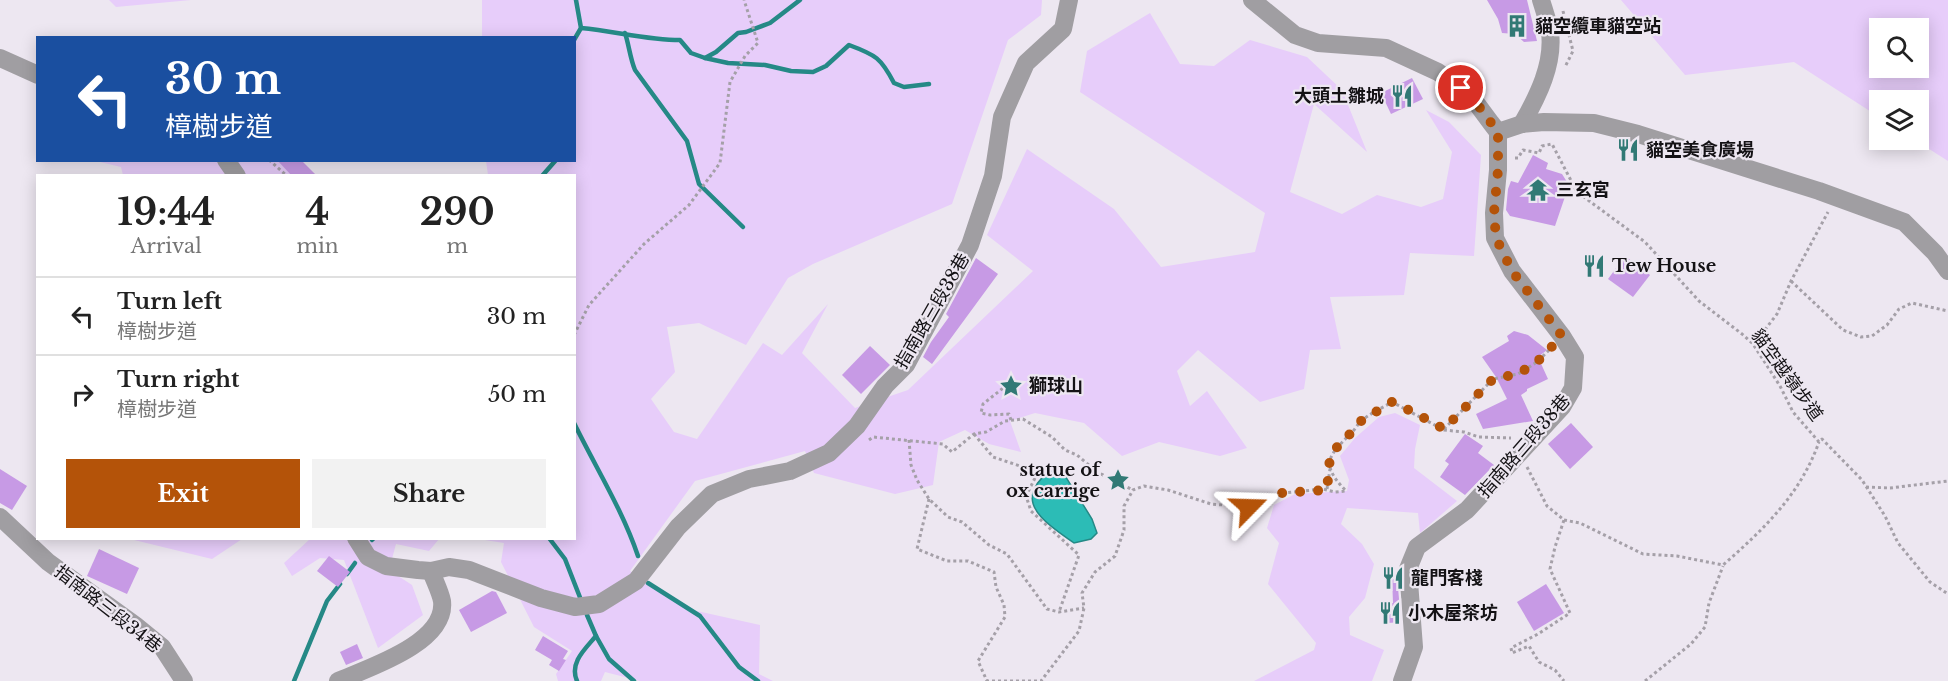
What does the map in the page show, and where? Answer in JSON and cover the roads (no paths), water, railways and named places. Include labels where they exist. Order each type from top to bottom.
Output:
[{"type":"street","name":"指南路三段38巷","points":[[431,571],[449,567],[470,570],[541,598],[574,607],[599,603],[636,581],[678,527],[712,494],[749,479],[790,471],[829,453],[857,426],[885,386],[906,365],[970,244],[993,176],[1002,117],[1026,63],[1063,30],[1069,0]]},
{"type":"street","points":[[1252,0],[1294,35],[1318,42],[1386,48],[1438,72],[1471,96],[1498,132],[1522,124],[1594,123],[1638,134],[1820,190],[1904,222],[1935,253],[1948,272]]},
{"type":"street","points":[[1522,124],[1536,96],[1550,58],[1550,32],[1541,0]]},
{"type":"street","points":[[0,58],[36,74]]},
{"type":"street","name":"指南路三段38巷","points":[[1402,681],[1414,647],[1408,569],[1417,547],[1467,510],[1563,407],[1573,388],[1575,357],[1562,336],[1512,271],[1496,238],[1494,213],[1498,170],[1498,132]]},
{"type":"street","name":"指南路三段34巷","points":[[0,517],[48,562],[162,647],[184,681]]},
{"type":"street","points":[[338,681],[412,648],[438,623],[442,602],[431,571],[386,566],[368,557],[357,540]]},
{"type":"waterway","points":[[576,0],[581,28],[576,37]]},
{"type":"waterway","points":[[705,58],[716,52],[738,33],[770,23],[800,0]]},
{"type":"waterway","points":[[581,28],[655,39],[680,40],[691,53],[705,58],[728,63],[765,65],[791,71],[813,72],[826,66],[849,45],[877,58],[894,83],[904,87],[929,84]]},
{"type":"waterway","points":[[625,33],[635,70],[687,141],[699,184],[743,227]]},
{"type":"waterway","points":[[544,174],[554,162]]},
{"type":"waterway","points":[[576,427],[617,505],[638,556]]},
{"type":"waterway","points":[[551,540],[565,559],[581,600]]},
{"type":"waterway","points":[[347,574],[355,563]]},
{"type":"waterway","points":[[648,583],[700,616],[739,667],[758,681]]},
{"type":"waterway","points":[[294,681],[327,601],[340,584]]},
{"type":"waterway","points":[[587,615],[609,659],[634,681]]},
{"type":"waterway","points":[[577,681],[575,674],[577,662],[596,636]]},
{"type":"place","name":"貓空纜車貓空站","points":[[1517,26]]},
{"type":"place","name":"大頭土雛城","points":[[1402,96]]},
{"type":"place","name":"貓空美食廣場","points":[[1628,150]]},
{"type":"place","name":"三玄宮","points":[[1538,190]]},
{"type":"place","name":"Tew House","points":[[1594,266]]},
{"type":"place","name":"獅球山","points":[[1011,386]]},
{"type":"place","name":"statue of ox carrige","points":[[1118,480]]},
{"type":"place","name":"龍門客棧","points":[[1393,578]]},
{"type":"place","name":"小木屋茶坊","points":[[1390,613]]}]
